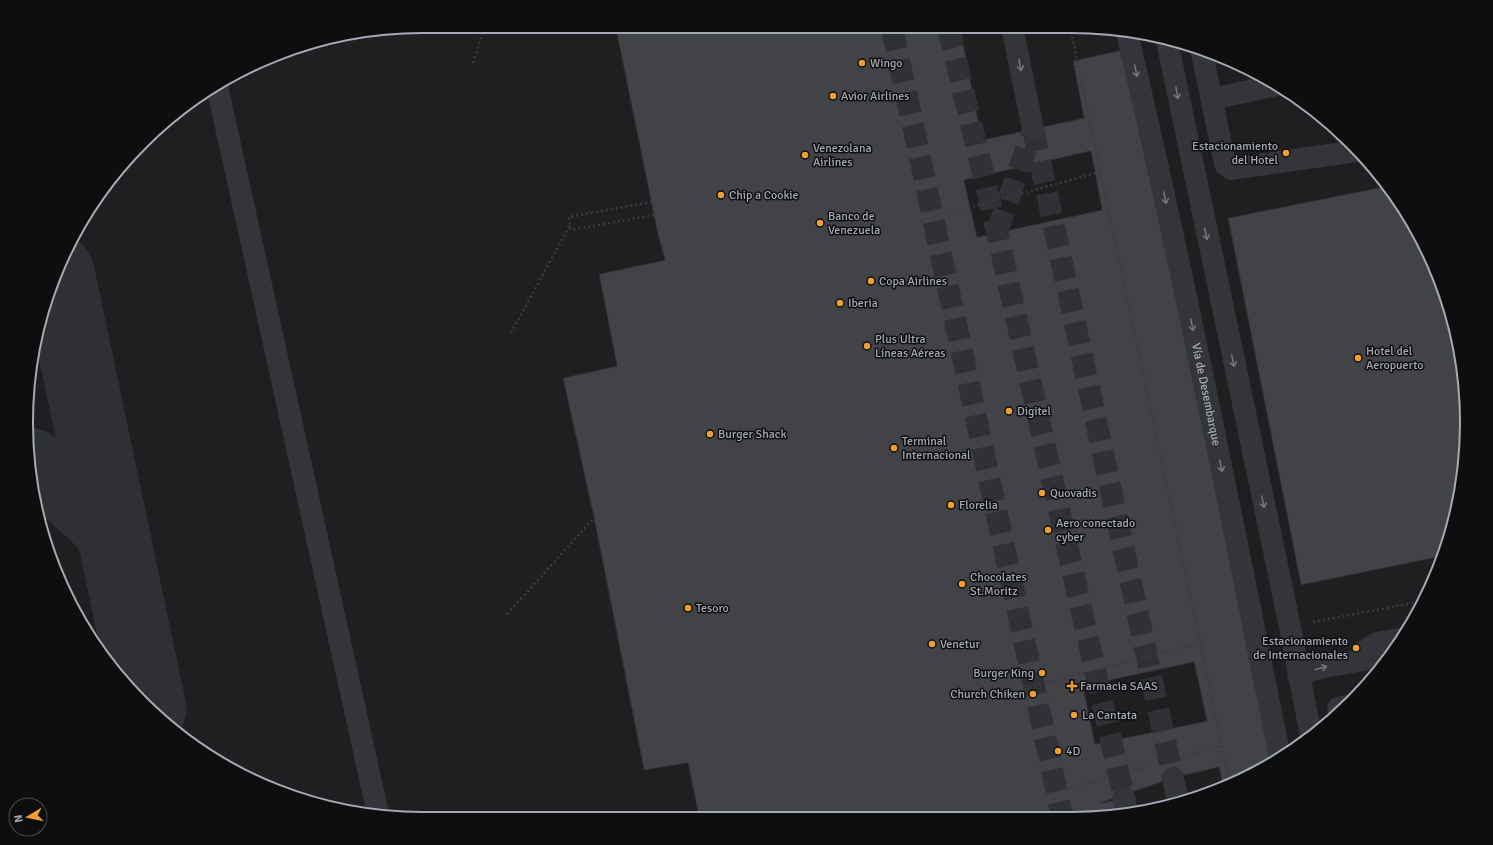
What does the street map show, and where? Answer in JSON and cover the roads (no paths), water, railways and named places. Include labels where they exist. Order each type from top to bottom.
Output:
[{"type":"lane","points":[[1013,33],[1033,129]]},
{"type":"lane","name":"Vía de Desembarque","points":[[1129,37],[1160,173],[1250,602],[1279,751]]},
{"type":"lane","points":[[1168,45],[1185,133],[1290,627],[1310,730]]},
{"type":"lane","points":[[1203,57],[1225,164],[1231,169],[1350,152]]},
{"type":"lane","points":[[1212,99],[1268,87]]},
{"type":"lane","points":[[218,91],[377,809]]},
{"type":"lane","points":[[1345,663],[1377,644],[1393,641]]},
{"type":"lane","points":[[1298,675],[1323,667],[1382,657]]},
{"type":"lane","points":[[1345,663],[1373,668]]},
{"type":"lane","points":[[1175,768],[1178,797]]},
{"type":"tunnel","points":[[893,33],[1061,812]]},
{"type":"tunnel","points":[[949,33],[997,232],[1124,797]]},
{"type":"tunnel","points":[[1033,129],[1173,778]]},
{"type":"tunnel","points":[[997,232],[1033,129]]},
{"type":"place","name":"Wingo","points":[[862,63]]},
{"type":"place","name":"Avior Airlines","points":[[833,96]]},
{"type":"place","name":"Estacionamiento del Hotel","points":[[1286,153]]},
{"type":"place","name":"Venezolana Airlines","points":[[805,155]]},
{"type":"place","name":"Chip a Cookie","points":[[721,195]]},
{"type":"place","name":"Banco de Venezuela","points":[[820,223]]},
{"type":"place","name":"Copa Airlines","points":[[871,281]]},
{"type":"place","name":"Iberia","points":[[840,303]]},
{"type":"place","name":"Plus Ultra Líneas Aéreas","points":[[867,346]]},
{"type":"place","name":"Hotel del Aeropuerto","points":[[1358,358]]},
{"type":"place","name":"Digitel","points":[[1009,411]]},
{"type":"place","name":"Burger Shack","points":[[710,434]]},
{"type":"place","name":"Terminal Internacional","points":[[894,448]]},
{"type":"place","name":"Quovadis","points":[[1042,493]]},
{"type":"place","name":"Florelia","points":[[951,505]]},
{"type":"place","name":"Aero conectado cyber","points":[[1048,530]]},
{"type":"place","name":"Chocolates St.Moritz","points":[[962,584]]},
{"type":"place","name":"Tesoro","points":[[688,608]]},
{"type":"place","name":"Venetur","points":[[932,644]]},
{"type":"place","name":"Estacionamiento de Internacionales","points":[[1356,648]]},
{"type":"place","name":"Burger King","points":[[1042,673]]},
{"type":"place","name":"Farmacia SAAS","points":[[1072,686]]},
{"type":"place","name":"Church Chiken","points":[[1033,694]]},
{"type":"place","name":"La Cantata","points":[[1074,715]]},
{"type":"place","name":"4D","points":[[1058,751]]}]
